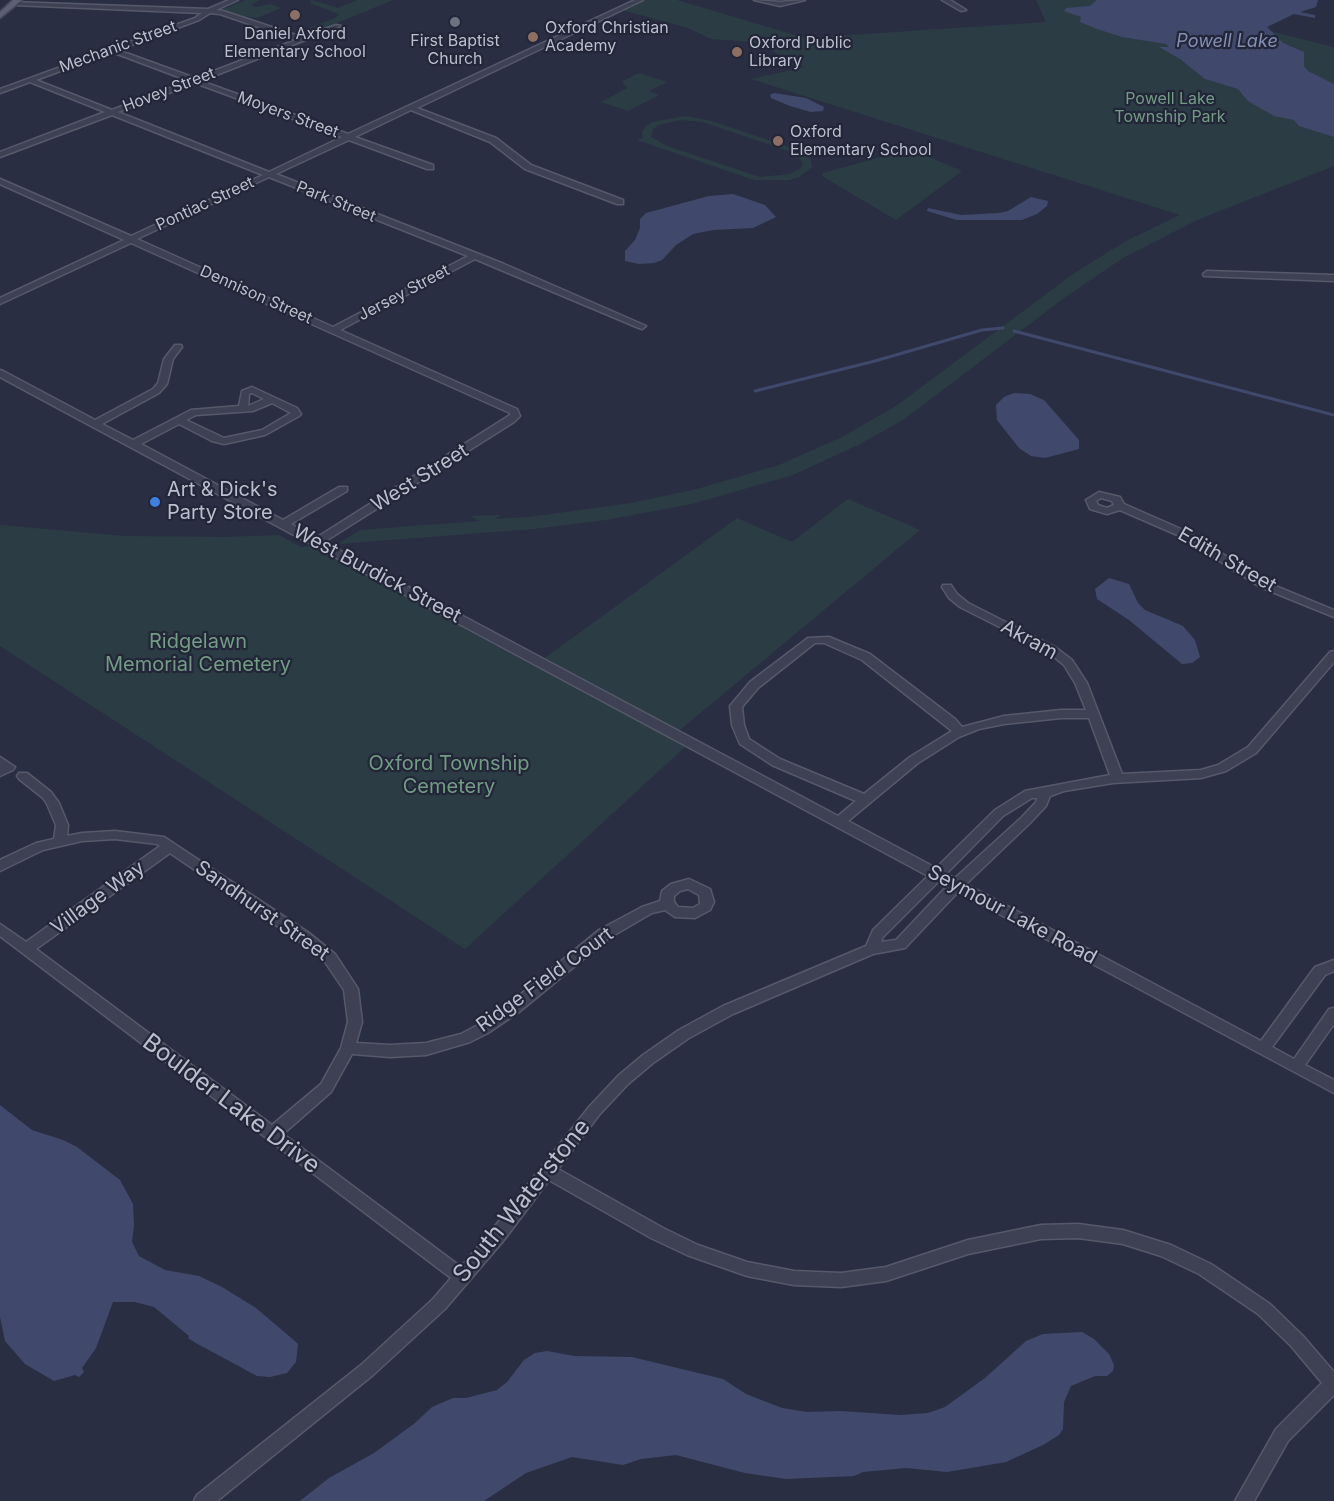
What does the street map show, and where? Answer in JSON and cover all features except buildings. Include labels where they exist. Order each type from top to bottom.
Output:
[{"type":"main road","points":[[0,16],[16,2]]},
{"type":"street","name":"Mechanic Street","points":[[0,91],[197,19],[235,0]]},
{"type":"street","name":"Pontiac Street","points":[[0,301],[640,0]]},
{"type":"street","points":[[757,0],[780,4],[802,0]]},
{"type":"street","points":[[945,0],[963,10]]},
{"type":"street","points":[[16,2],[221,12],[300,39]]},
{"type":"street","name":"Hovey Street","points":[[0,155],[338,26]]},
{"type":"street","name":"Moyers Street","points":[[111,50],[430,167]]},
{"type":"street","name":"Park Street","points":[[30,80],[474,256],[642,326]]},
{"type":"street","points":[[411,108],[495,141],[514,159],[528,167],[621,202]]},
{"type":"street","name":"Dennison Street","points":[[0,181],[513,410]]},
{"type":"street","name":"Jersey Street","points":[[334,330],[474,256]]},
{"type":"street","points":[[1207,274],[1334,278]]},
{"type":"street","points":[[95,424],[156,391],[162,384],[169,359],[178,347]]},
{"type":"street","name":"West Burdick Street","points":[[0,373],[690,742]]},
{"type":"street","points":[[178,420],[218,440],[258,434],[296,414],[294,410],[273,399],[249,390],[245,393],[243,409]]},
{"type":"street","points":[[134,444],[197,412],[256,408],[273,399]]},
{"type":"street","name":"West Street","points":[[316,542],[511,420],[515,414],[513,410]]},
{"type":"street","points":[[284,524],[343,489]]},
{"type":"street","name":"Edith Street","points":[[1119,506],[1186,535],[1264,585],[1334,614]]},
{"type":"street","name":"Akram","points":[[947,586],[953,596],[964,605],[1052,649],[1068,663],[1081,683],[1118,779]]},
{"type":"street","points":[[864,799],[776,762],[744,741],[738,724],[736,706],[754,685],[815,639],[835,643],[866,657],[951,722],[960,732]]},
{"type":"street","points":[[871,949],[878,934],[999,813],[1029,794],[1118,779],[1201,774],[1236,761],[1252,750],[1334,656]]},
{"type":"street","points":[[838,822],[864,799],[933,747],[960,732],[1004,720],[1061,714],[1092,714]]},
{"type":"street","name":"Seymour Lake Road","points":[[690,742],[1334,1087]]},
{"type":"street","points":[[23,776],[48,795],[53,803],[62,825],[60,841]]},
{"type":"street","name":"South Waterstone","points":[[203,1501],[367,1370],[421,1321],[462,1278],[594,1111],[623,1080],[684,1034],[728,1010],[871,949],[900,944],[956,885],[1026,820],[1042,803],[1044,793]]},
{"type":"street","name":"Sandhurst Street","points":[[0,866],[40,846],[60,841],[115,835],[160,840],[330,958],[351,989],[355,1022],[348,1048],[326,1088],[272,1134]]},
{"type":"street","name":"Village Way","points":[[26,949],[170,846]]},
{"type":"street","name":"Ridge Field Court","points":[[348,1048],[390,1051],[426,1049],[465,1038],[514,1008],[604,934],[647,910],[667,904]]},
{"type":"street","name":"Boulder Lake Drive","points":[[0,929],[462,1278]]},
{"type":"street","points":[[1263,1049],[1320,971],[1334,965]]},
{"type":"street","points":[[1296,1067],[1334,1012]]},
{"type":"street","points":[[547,1171],[657,1233],[693,1250],[747,1269],[794,1278],[841,1280],[886,1274],[968,1247],[1041,1232],[1078,1231],[1123,1237],[1165,1250],[1205,1269],[1264,1309],[1297,1341],[1333,1385],[1282,1436],[1244,1501]]},
{"type":"green space","points":[[246,0],[259,0],[251,5],[256,7],[270,4],[281,8],[257,18],[245,16],[254,19],[251,20],[221,10]]},
{"type":"green space","points":[[311,0],[338,8],[357,0],[393,0],[305,36],[296,33],[335,18],[339,14],[310,3]]},
{"type":"green space","name":"Powell Lake Township Park","points":[[643,0],[677,0],[805,38],[1046,22],[1036,0],[1146,0],[1334,47],[1334,166],[1197,220],[1123,258],[1064,298],[903,420],[858,445],[793,475],[692,504],[606,520],[534,529],[338,544],[360,530],[479,521],[471,516],[501,515],[495,519],[529,517],[631,503],[697,489],[779,465],[842,437],[896,406],[1073,274],[1126,241],[1180,215],[751,79],[805,67],[753,42],[711,39],[688,28],[622,10]]},
{"type":"green space","points":[[639,73],[667,82],[649,91],[659,95],[628,111],[601,102],[628,88],[623,81]]},
{"type":"green space","points":[[685,116],[711,121],[795,149],[810,157],[812,167],[799,177],[789,180],[754,180],[637,140],[643,138],[642,132],[652,122]],"holes":[[[680,120],[703,122],[788,151],[797,155],[803,164],[801,168],[790,174],[760,177],[667,146],[651,137],[653,129],[659,125]]]},
{"type":"green space","points":[[915,151],[962,171],[896,220],[822,176],[823,173],[884,156],[897,156]]},
{"type":"green space","name":"Oxford Township Cemetery","points":[[848,499],[920,530],[669,739],[685,747],[465,949],[0,646],[0,525],[125,536],[279,535],[301,547],[311,546],[534,666],[737,518],[792,542]]},
{"type":"water","name":"Powell Lake","points":[[1097,0],[1318,0],[1316,7],[1300,12],[1315,15],[1315,18],[1294,14],[1267,27],[1283,43],[1304,52],[1304,66],[1308,71],[1334,84],[1334,137],[1299,126],[1294,120],[1274,116],[1248,101],[1238,89],[1205,79],[1180,59],[1159,47],[1169,47],[1166,44],[1122,37],[1097,29],[1080,22],[1081,17],[1064,11],[1066,8],[1090,6]]},
{"type":"water","points":[[774,93],[806,98],[824,107],[823,111],[811,112],[790,106],[771,98],[770,95]]},
{"type":"water","points":[[733,194],[765,205],[776,217],[753,228],[713,230],[693,234],[676,245],[662,260],[654,263],[639,264],[625,261],[625,251],[635,240],[640,228],[640,219],[646,213],[709,196]]},
{"type":"water","points":[[1031,197],[1048,201],[1047,206],[1037,214],[1022,220],[957,220],[927,211],[928,208],[961,215],[999,213],[1008,211]]},
{"type":"water","points":[[1014,393],[1030,394],[1044,400],[1079,440],[1079,449],[1045,458],[1031,456],[1019,448],[997,420],[996,405],[1004,397]]},
{"type":"water","points":[[1109,578],[1129,584],[1138,603],[1145,610],[1183,626],[1195,640],[1200,657],[1192,663],[1182,664],[1129,620],[1097,599],[1095,589]]},
{"type":"water","points":[[0,1105],[32,1130],[77,1147],[120,1180],[133,1204],[132,1242],[139,1256],[165,1270],[199,1276],[222,1287],[256,1308],[298,1344],[296,1362],[287,1373],[270,1377],[257,1376],[188,1338],[189,1336],[154,1307],[135,1302],[113,1302],[96,1348],[82,1368],[84,1372],[79,1377],[75,1375],[54,1381],[25,1364],[5,1341],[0,1317]]},
{"type":"water","points":[[1082,1332],[1094,1339],[1109,1354],[1114,1365],[1113,1371],[1107,1376],[1095,1376],[1071,1386],[1064,1402],[1063,1429],[1059,1435],[1006,1462],[947,1472],[906,1468],[863,1472],[854,1476],[786,1479],[745,1473],[676,1455],[641,1459],[623,1465],[572,1457],[526,1473],[484,1501],[300,1501],[329,1478],[374,1453],[415,1423],[432,1407],[453,1398],[466,1398],[497,1390],[507,1382],[524,1360],[535,1353],[547,1351],[574,1356],[632,1357],[723,1379],[746,1394],[782,1408],[807,1412],[840,1411],[900,1415],[928,1413],[945,1407],[985,1378],[1026,1341],[1043,1334]]},
{"type":"waterway","points":[[755,391],[875,361],[982,330],[1003,328]]},
{"type":"waterway","points":[[1014,331],[1334,415]]},
{"type":"place","name":"Daniel Axford Elementary School","points":[[295,15]]},
{"type":"place","name":"First Baptist Church","points":[[455,22]]},
{"type":"place","name":"Oxford Christian Academy","points":[[533,37]]},
{"type":"place","name":"Oxford Public Library","points":[[737,52]]},
{"type":"place","name":"Oxford Elementary School","points":[[778,141]]},
{"type":"place","name":"Art & Dick's Party Store","points":[[155,502]]},
{"type":"park label","name":"Ridgelawn Memorial Cemetery","points":[[198,654]]}]
